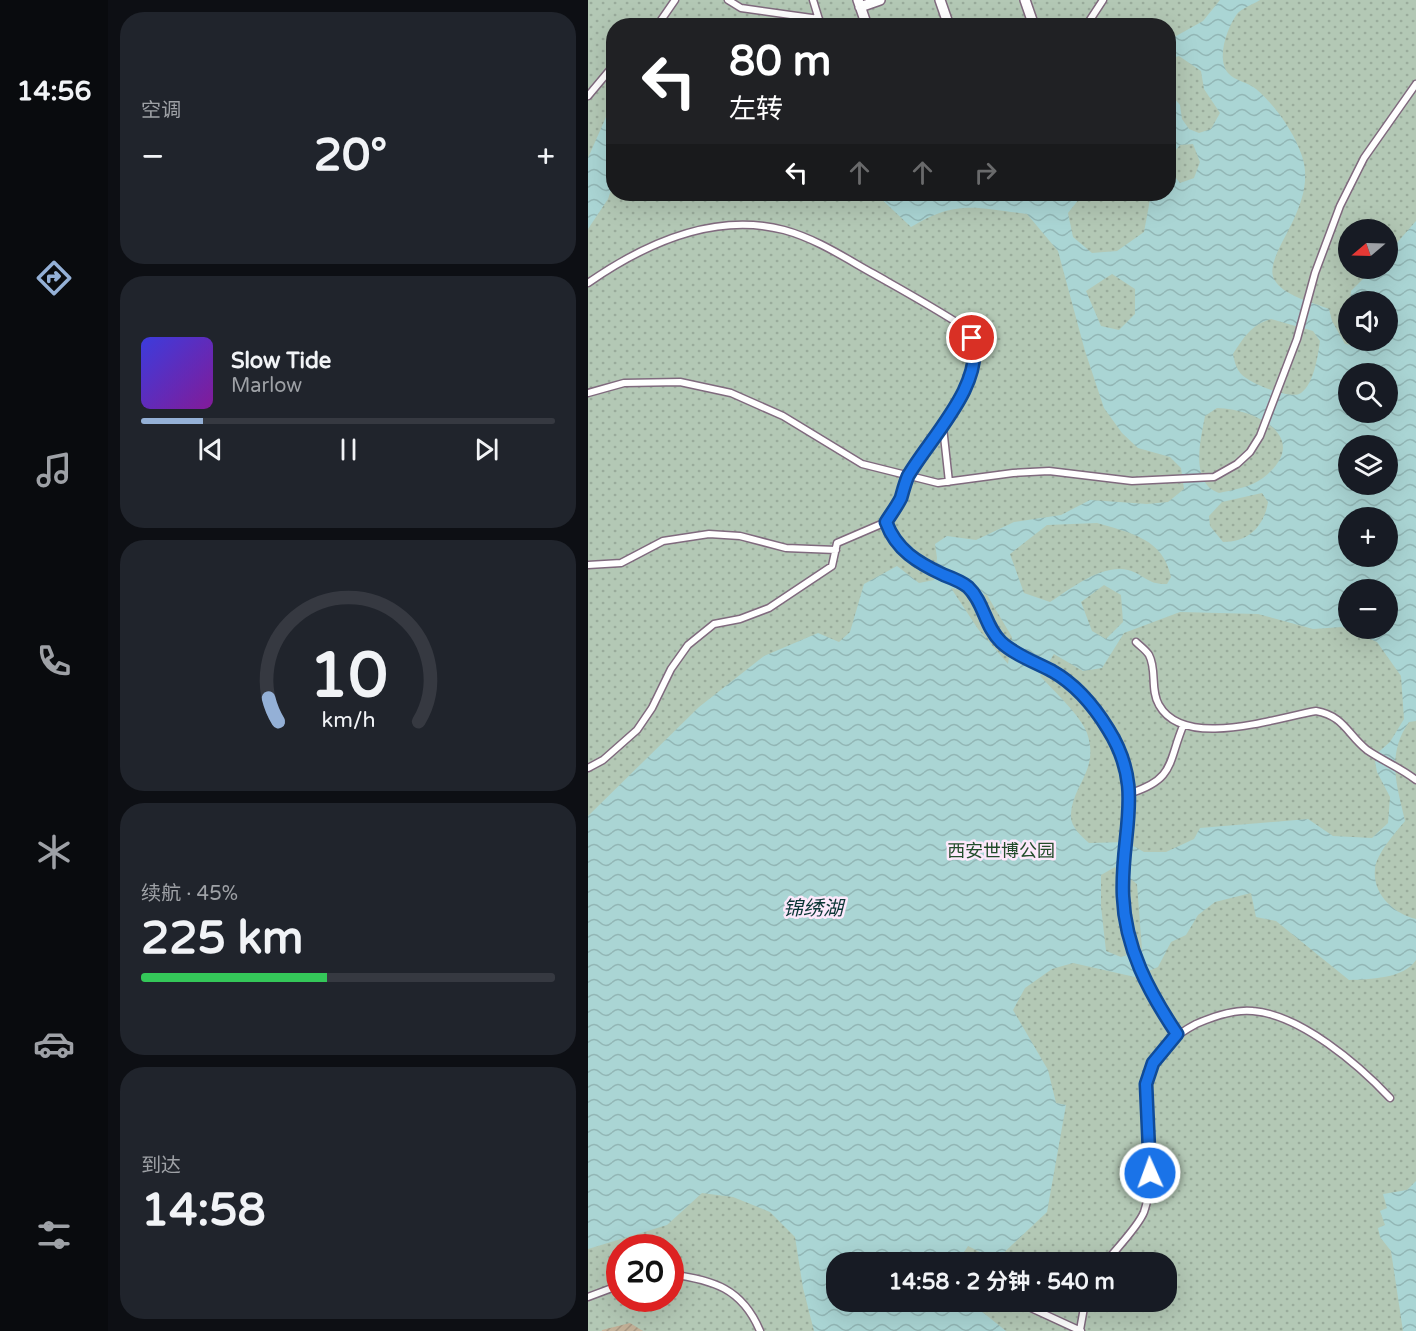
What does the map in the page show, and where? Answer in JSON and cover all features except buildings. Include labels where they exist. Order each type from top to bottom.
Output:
[{"type":"street","points":[[859,4],[880,0]]},
{"type":"street","points":[[940,0],[947,18]]},
{"type":"street","points":[[1025,0],[1031,18]]},
{"type":"lane","points":[[663,18],[675,0]]},
{"type":"lane","points":[[728,0],[741,8],[797,18]]},
{"type":"lane","points":[[813,0],[819,18]]},
{"type":"lane","points":[[1091,18],[1103,0]]},
{"type":"lane","points":[[588,96],[606,75]]},
{"type":"lane","points":[[588,393],[624,383],[680,382],[731,393],[783,416],[862,464],[908,478],[938,483],[1013,473],[1049,471],[1132,481],[1214,477],[1243,458],[1260,436],[1297,339],[1310,288],[1340,206],[1364,158],[1416,84]]},
{"type":"lane","points":[[588,283],[665,240],[698,230],[741,225],[783,230],[820,243],[943,313],[964,327],[972,338],[976,352],[974,368],[943,426],[908,478],[900,501],[886,522],[837,543],[832,566],[768,608],[740,619],[714,624],[688,645],[671,669],[652,708],[637,730],[603,760],[588,768]]},
{"type":"lane","points":[[943,426],[949,482]]},
{"type":"lane","points":[[886,522],[896,543],[909,555],[968,587],[1000,641],[1065,679],[1087,699],[1119,746],[1127,768],[1131,792],[1123,860],[1123,898],[1128,932],[1145,985],[1177,1034]]},
{"type":"lane","points":[[588,565],[621,563],[663,541],[709,534],[741,536],[786,548],[836,550]]},
{"type":"lane","points":[[1136,642],[1149,655],[1159,706],[1170,718],[1183,726],[1213,730],[1316,711],[1328,713],[1338,718],[1370,752],[1416,780]]},
{"type":"lane","points":[[1131,792],[1146,788],[1166,771],[1174,758],[1183,726]]},
{"type":"lane","points":[[1114,1252],[1143,1215],[1150,1191],[1146,1084],[1153,1063],[1177,1034],[1212,1017],[1253,1011],[1288,1021],[1323,1040],[1365,1072],[1390,1098]]},
{"type":"lane","points":[[684,1276],[706,1279],[723,1287],[743,1301],[760,1331]]},
{"type":"lane","points":[[588,1297],[606,1291]]},
{"type":"lane","points":[[1039,1312],[1080,1331],[1083,1312]]},
{"type":"green space","name":"西安世博公园","points":[[588,0],[1416,0],[1416,1331],[588,1331]]},
{"type":"water","name":"锦绣湖","points":[[1220,0],[1260,0],[1239,12],[1233,20],[1224,43],[1223,59],[1228,73],[1256,89],[1277,111],[1289,128],[1302,156],[1305,175],[1303,193],[1272,269],[1274,279],[1284,290],[1329,309],[1338,332],[1338,351],[1398,351],[1398,291],[1351,291],[1363,279],[1398,279],[1398,242],[1416,221],[1416,721],[1409,722],[1402,734],[1396,759],[1395,771],[1405,821],[1379,857],[1376,863],[1375,878],[1377,887],[1386,902],[1400,913],[1416,919],[1416,960],[1403,971],[1386,977],[1349,980],[1276,921],[1256,917],[1251,893],[1215,902],[1198,915],[1186,935],[1171,942],[1158,967],[1135,977],[1073,963],[1052,969],[1025,988],[1013,1010],[1048,1070],[1056,1103],[1066,1105],[1047,1212],[1004,1252],[980,1252],[968,1246],[964,1252],[826,1252],[826,1312],[982,1312],[1006,1331],[814,1331],[803,1288],[795,1237],[770,1212],[733,1197],[702,1193],[667,1225],[637,1234],[606,1234],[606,1244],[588,1249],[588,816],[699,707],[764,656],[818,633],[839,642],[850,632],[864,584],[897,566],[919,583],[934,580],[937,558],[935,544],[947,536],[976,540],[1014,522],[1061,515],[1090,500],[1147,504],[1168,502],[1184,489],[1181,468],[1170,457],[1138,448],[1122,433],[1104,408],[1085,351],[1058,251],[1027,214],[980,208],[955,209],[927,218],[911,227],[883,201],[1077,201],[1068,213],[1073,237],[1092,253],[1117,251],[1144,232],[1150,201],[1176,201],[1176,178],[1180,183],[1194,178],[1200,162],[1193,144],[1180,145],[1176,150],[1176,100],[1180,105],[1182,119],[1189,129],[1199,133],[1211,129],[1220,113],[1204,89],[1201,71],[1179,56],[1176,57],[1176,36],[1203,21]],"holes":[[[1112,274],[1135,289],[1135,314],[1119,330],[1101,326],[1086,291]],[[1271,319],[1313,331],[1320,341],[1317,361],[1309,383],[1301,393],[1296,395],[1273,391],[1251,381],[1243,376],[1236,364],[1233,354],[1245,337],[1253,328]],[[1217,408],[1249,414],[1263,420],[1281,439],[1283,451],[1277,464],[1263,478],[1247,486],[1219,493],[1210,488],[1204,480],[1199,459],[1205,416]],[[1262,493],[1268,502],[1259,526],[1247,536],[1223,542],[1210,526],[1209,516],[1222,502]],[[1097,523],[1133,534],[1153,545],[1161,554],[1171,577],[1167,584],[1160,584],[1128,570],[1118,569],[1097,574],[1050,602],[1024,593],[1010,554],[1047,525]],[[1338,579],[1398,579],[1398,639],[1370,639],[1377,642],[1401,676],[1404,719],[1390,742],[1374,756],[1377,772],[1390,797],[1388,823],[1372,838],[1333,836],[1308,819],[1200,828],[1194,839],[1166,852],[1144,852],[1126,842],[1089,843],[1080,835],[1071,821],[1075,796],[1088,768],[1090,758],[1087,733],[1073,711],[1040,676],[1054,654],[1083,671],[1102,668],[1124,633],[1180,612],[1258,614],[1313,629],[1338,627]],[[1104,585],[1121,595],[1123,622],[1106,639],[1092,631],[1081,602]],[[951,588],[987,595],[1012,637],[1008,664],[978,629]],[[1115,867],[1137,884],[1142,950],[1121,957],[1106,951],[1101,906],[1101,875]]]},
{"type":"water","points":[[606,117],[607,201],[588,229],[588,158]]},
{"type":"water","points":[[1416,1181],[1416,1331],[1403,1331],[1391,1251],[1380,1237],[1378,1228],[1385,1225],[1380,1211],[1387,1208],[1383,1194],[1407,1190]]},
{"type":"route","points":[[972,338],[976,352],[974,368],[943,426],[908,478],[900,501],[886,522],[896,543],[909,555],[923,565],[968,587],[982,607],[991,629],[1000,641],[1065,679],[1087,699],[1119,746],[1127,768],[1131,792],[1123,860],[1123,898],[1128,932],[1145,985],[1177,1034],[1153,1063],[1146,1084],[1150,1173]]}]
